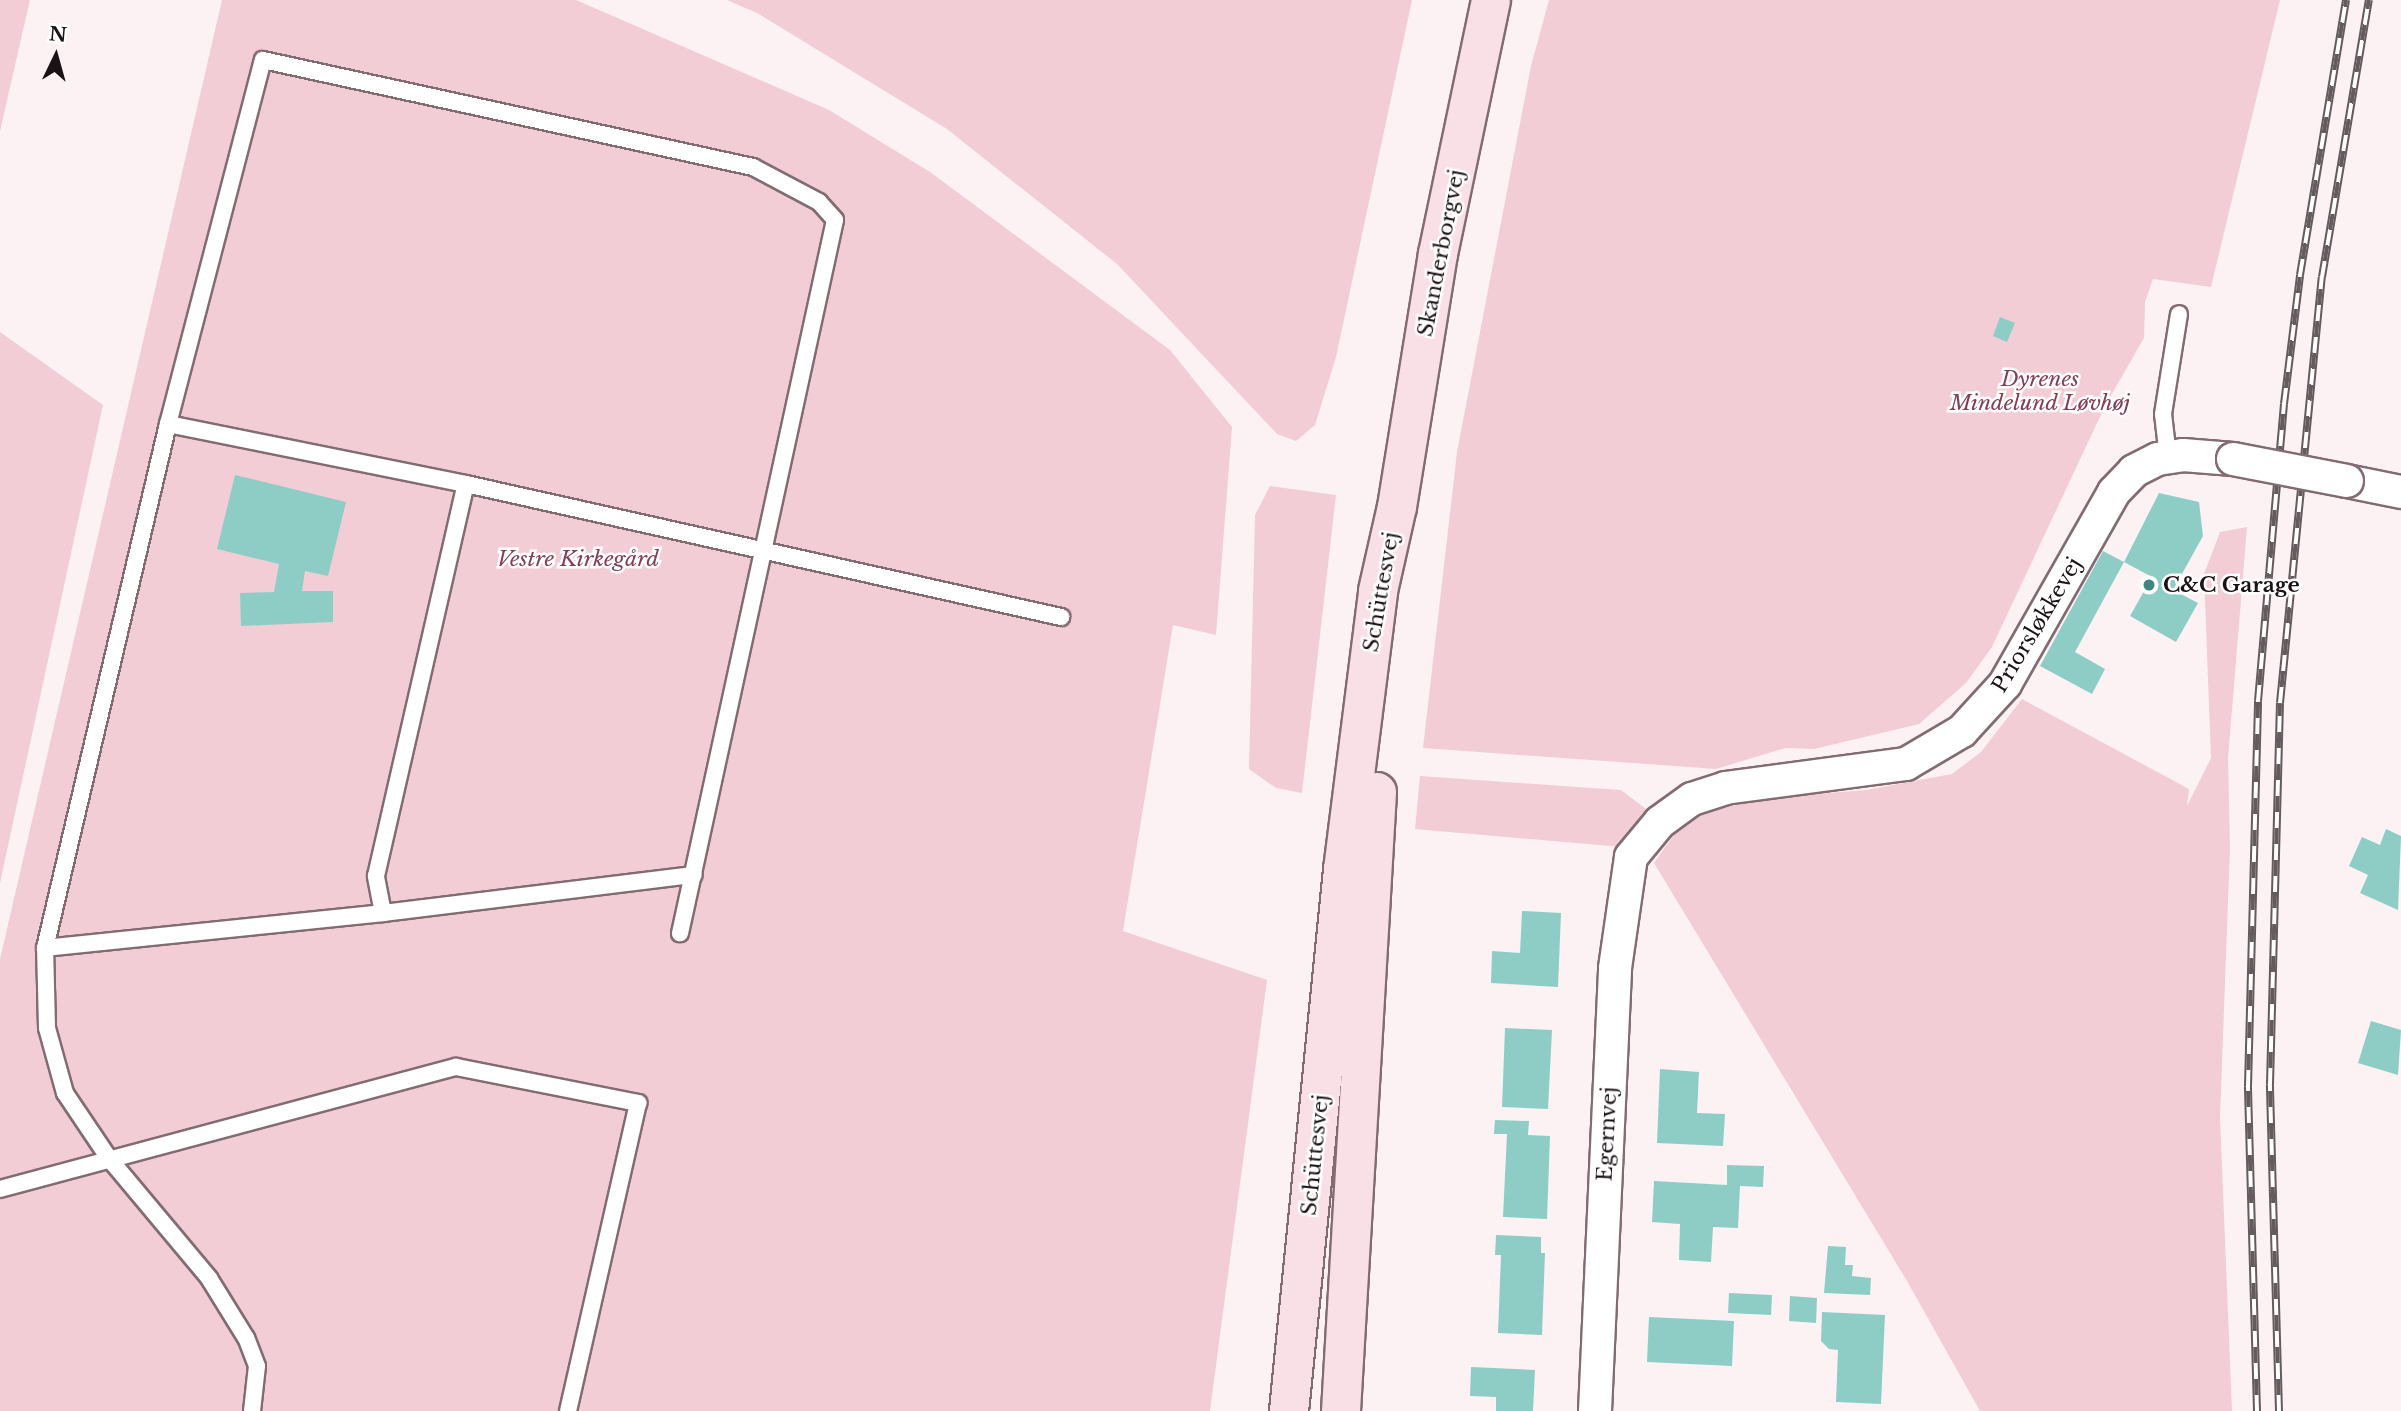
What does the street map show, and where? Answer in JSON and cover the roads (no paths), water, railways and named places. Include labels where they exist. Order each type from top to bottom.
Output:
[{"type":"main road","name":"Skanderborgvej","points":[[1397,507],[1438,254],[1491,0]]},
{"type":"main road","name":"Schüttesvej","points":[[1289,1411],[1345,857],[1378,591],[1397,507]]},
{"type":"main road","name":"Schüttesvej","points":[[1341,1411],[1377,784],[1396,584],[1397,507]]},
{"type":"street","name":"Priorsløkkevej","points":[[1631,857],[1667,815],[1692,799],[1737,786],[1906,764],[1962,732],[2005,684],[2114,492],[2134,471],[2168,457],[2233,459],[2401,492]]},
{"type":"street","name":"Egernvej","points":[[1595,1411],[1615,968],[1631,857]]},
{"type":"lane","points":[[252,1411],[257,1366],[246,1338],[209,1278],[108,1157],[65,1093],[47,1028],[45,948],[168,424],[263,60],[752,167],[819,202],[835,220],[680,933]]},
{"type":"lane","points":[[2168,457],[2163,414],[2179,313]]},
{"type":"lane","points":[[168,424],[466,484],[1061,617]]},
{"type":"lane","points":[[383,914],[376,876],[466,484]]},
{"type":"lane","points":[[45,948],[383,914],[694,875]]},
{"type":"lane","points":[[0,1189],[108,1157],[456,1067],[638,1103],[568,1411]]},
{"type":"railway","points":[[2257,1411],[2248,1086],[2258,701],[2284,404],[2300,275],[2346,0]]},
{"type":"railway","points":[[2279,1411],[2270,1084],[2280,703],[2322,277],[2369,0]]},
{"type":"place","name":"C&C Garage","points":[[2149,585]]},
{"type":"park label","name":"Dyrenes Mindelund Løvhøj","points":[[2040,391]]},
{"type":"park label","name":"Vestre Kirkegård","points":[[578,559]]}]
